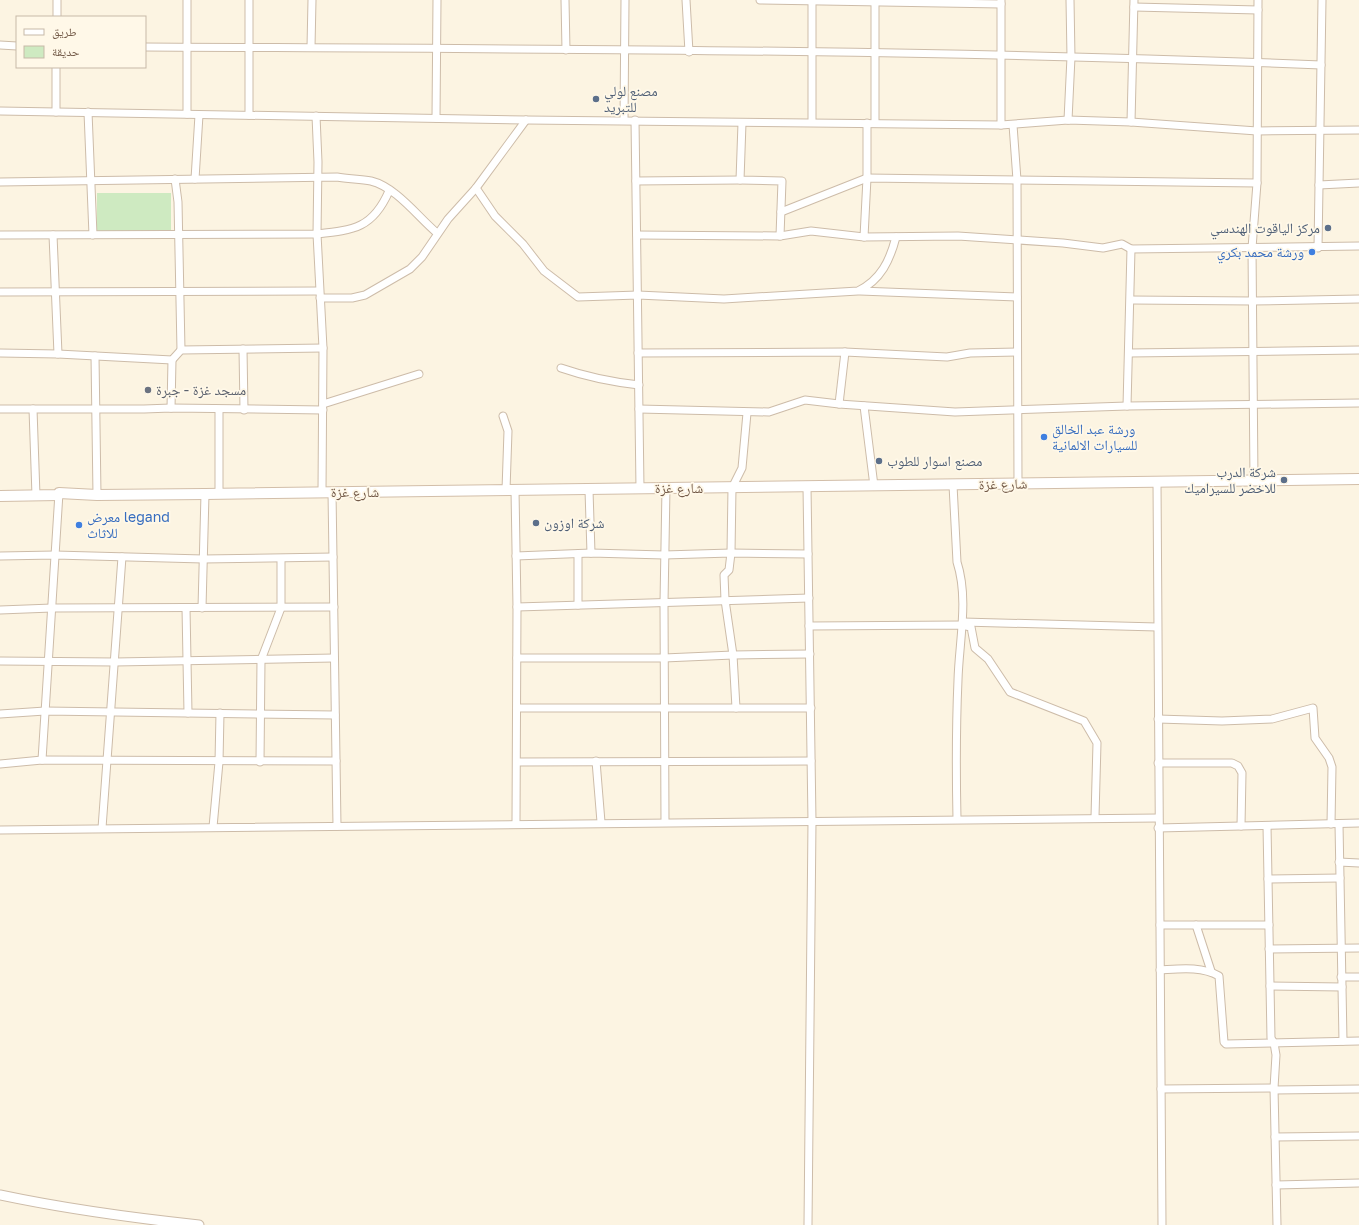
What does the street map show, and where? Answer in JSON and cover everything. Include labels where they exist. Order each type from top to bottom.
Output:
[{"type":"main road","name":"شارع غزة","points":[[0,496],[58,495],[59,493],[97,495],[219,494],[1359,479]]},
{"type":"street","points":[[57,0],[57,16]]},
{"type":"street","points":[[187,0],[187,114]]},
{"type":"street","points":[[249,0],[249,115]]},
{"type":"street","points":[[311,47],[312,0]]},
{"type":"street","points":[[436,118],[437,0]]},
{"type":"street","points":[[565,0],[566,50]]},
{"type":"street","points":[[624,120],[625,0]]},
{"type":"street","points":[[686,0],[689,52]]},
{"type":"street","points":[[760,0],[1001,2],[1000,125]]},
{"type":"street","points":[[1068,120],[1071,57],[1070,0]]},
{"type":"street","points":[[1254,480],[1252,248],[1257,184],[1258,0]]},
{"type":"street","points":[[1318,248],[1322,0]]},
{"type":"street","points":[[812,1],[812,122]]},
{"type":"street","points":[[875,123],[876,1]]},
{"type":"street","points":[[1131,122],[1134,3],[1258,10]]},
{"type":"street","points":[[0,45],[16,46]]},
{"type":"street","points":[[146,47],[311,47],[813,53],[1133,58],[1320,65]]},
{"type":"street","points":[[56,68],[56,112]]},
{"type":"street","points":[[0,111],[526,120],[635,120],[742,123],[812,122],[1013,125],[1068,120],[1131,122],[1257,130],[1359,130]]},
{"type":"street","points":[[88,112],[93,234]]},
{"type":"street","points":[[195,179],[199,115]]},
{"type":"street","points":[[316,116],[318,162],[316,178],[317,234],[323,348],[321,476],[327,492],[333,557],[337,826]]},
{"type":"street","points":[[0,292],[179,291],[319,294],[352,298],[365,295],[410,269],[422,256],[437,233],[476,188],[526,120]]},
{"type":"street","points":[[635,120],[640,488]]},
{"type":"street","points":[[740,180],[742,123]]},
{"type":"street","points":[[864,237],[867,178],[867,123]]},
{"type":"street","points":[[1013,125],[1018,180],[1016,240],[1018,484]]},
{"type":"street","points":[[0,182],[337,177],[371,181],[382,185],[408,204],[422,220],[437,233]]},
{"type":"street","points":[[781,212],[867,178],[1257,184]]},
{"type":"street","points":[[171,408],[172,360],[180,350],[177,235],[178,202],[175,179]]},
{"type":"street","points":[[636,181],[782,181],[780,236]]},
{"type":"street","points":[[1319,185],[1359,183]]},
{"type":"street","points":[[476,188],[495,216],[523,244],[544,271],[573,294],[585,297],[638,295],[724,299],[858,291],[1017,297]]},
{"type":"street","points":[[0,234],[317,234],[345,231],[360,227],[375,214],[384,202],[389,191]]},
{"type":"street","points":[[637,235],[780,236],[811,231],[864,237],[958,236],[1103,248],[1122,244],[1131,249],[1318,248],[1359,246]]},
{"type":"street","points":[[53,234],[58,354]]},
{"type":"street","points":[[858,291],[869,286],[884,269],[891,257],[896,237]]},
{"type":"street","points":[[1127,406],[1131,300],[1131,249]]},
{"type":"street","points":[[1131,300],[1252,301],[1359,299]]},
{"type":"street","points":[[180,350],[323,348]]},
{"type":"street","points":[[243,349],[244,410]]},
{"type":"street","points":[[1129,353],[1359,350]]},
{"type":"street","points":[[638,353],[844,352],[947,357],[970,353],[1017,352]]},
{"type":"street","points":[[839,404],[844,352]]},
{"type":"street","points":[[0,353],[58,354],[172,360]]},
{"type":"street","points":[[95,356],[97,495]]},
{"type":"street","points":[[561,368],[610,381],[639,385]]},
{"type":"street","points":[[0,409],[171,408],[244,410],[323,407],[419,374]]},
{"type":"street","points":[[640,409],[769,412],[805,400],[934,411],[1127,406],[1359,403]]},
{"type":"street","points":[[864,406],[874,486]]},
{"type":"street","points":[[34,409],[36,496]]},
{"type":"street","points":[[219,410],[219,494]]},
{"type":"street","points":[[736,708],[733,655],[725,600],[724,575],[729,570],[731,553],[732,488],[742,468],[747,412]]},
{"type":"street","points":[[503,416],[508,431],[510,490],[516,556],[516,824]]},
{"type":"street","points":[[1157,482],[1158,828],[1162,1225]]},
{"type":"street","points":[[953,485],[957,562],[961,574],[962,601],[957,717],[957,820]]},
{"type":"street","points":[[807,487],[812,821],[808,1225]]},
{"type":"street","points":[[665,822],[666,762],[664,708],[664,555],[666,488]]},
{"type":"street","points":[[589,490],[591,553]]},
{"type":"street","points":[[42,760],[59,493]]},
{"type":"street","points":[[202,608],[205,494]]},
{"type":"street","points":[[516,556],[591,553],[664,555],[731,553],[808,554]]},
{"type":"street","points":[[578,554],[578,605]]},
{"type":"street","points":[[0,556],[55,555],[203,560],[333,557]]},
{"type":"street","points":[[102,828],[122,557]]},
{"type":"street","points":[[260,762],[261,660],[281,608],[281,559]]},
{"type":"street","points":[[517,607],[809,598]]},
{"type":"street","points":[[0,610],[52,608],[334,607]]},
{"type":"street","points":[[186,608],[188,713]]},
{"type":"street","points":[[809,626],[961,624],[1157,627]]},
{"type":"street","points":[[961,624],[971,627],[975,648],[988,659],[1010,692],[1084,721],[1097,743],[1095,817]]},
{"type":"street","points":[[517,658],[664,658],[810,654]]},
{"type":"street","points":[[0,660],[187,662],[334,658]]},
{"type":"street","points":[[517,708],[810,708]]},
{"type":"street","points":[[1158,719],[1222,721],[1272,718],[1313,708],[1315,738],[1329,758],[1332,767],[1331,824]]},
{"type":"street","points":[[0,714],[111,712],[335,716]]},
{"type":"street","points":[[213,827],[219,762],[220,713]]},
{"type":"street","points":[[0,764],[42,760],[219,762],[336,761]]},
{"type":"street","points":[[596,761],[601,822]]},
{"type":"street","points":[[517,762],[811,761]]},
{"type":"street","points":[[1158,763],[1232,763],[1238,766],[1242,773],[1241,826]]},
{"type":"street","points":[[0,830],[601,822],[957,820],[1095,817],[1158,818]]},
{"type":"street","points":[[1158,828],[1359,823]]},
{"type":"street","points":[[1339,824],[1342,1041]]},
{"type":"street","points":[[1267,826],[1271,1038],[1274,1043],[1276,1055],[1274,1089],[1277,1225]]},
{"type":"street","points":[[1339,862],[1359,863]]},
{"type":"street","points":[[1268,879],[1340,878]]},
{"type":"street","points":[[1160,925],[1268,925]]},
{"type":"street","points":[[1196,925],[1210,971]]},
{"type":"street","points":[[1269,949],[1359,948]]},
{"type":"street","points":[[1160,970],[1189,969],[1210,971],[1219,976],[1224,1042],[1229,1045],[1359,1041]]},
{"type":"street","points":[[1341,977],[1359,977]]},
{"type":"street","points":[[1270,986],[1342,987]]},
{"type":"street","points":[[1161,1089],[1359,1089]]},
{"type":"street","points":[[1275,1137],[1359,1136]]},
{"type":"street","points":[[1276,1185],[1359,1183]]},
{"type":"street","points":[[0,1195],[39,1204],[100,1214],[199,1225]]},
{"type":"green space","points":[[97,193],[171,193],[171,232],[97,232]]},
{"type":"place","name":"مصنع لولي للتبريد","points":[[596,99]]},
{"type":"place","name":"مركز الياقوت الهندسي","points":[[1328,228]]},
{"type":"place","name":"ورشة محمد بكري","points":[[1312,252]]},
{"type":"place","name":"مسجد غزة - جبرة","points":[[148,390]]},
{"type":"place","name":"ورشة عبد الخالق للسيارات الالمانية","points":[[1044,437]]},
{"type":"place","name":"مصنع اسوار للطوب","points":[[879,461]]},
{"type":"place","name":"شركة الدرب للاخضر للسيراميك","points":[[1284,480]]},
{"type":"place","name":"شركة اوزون","points":[[536,523]]},
{"type":"place","name":"معرض legand للاثاث","points":[[79,525]]}]
